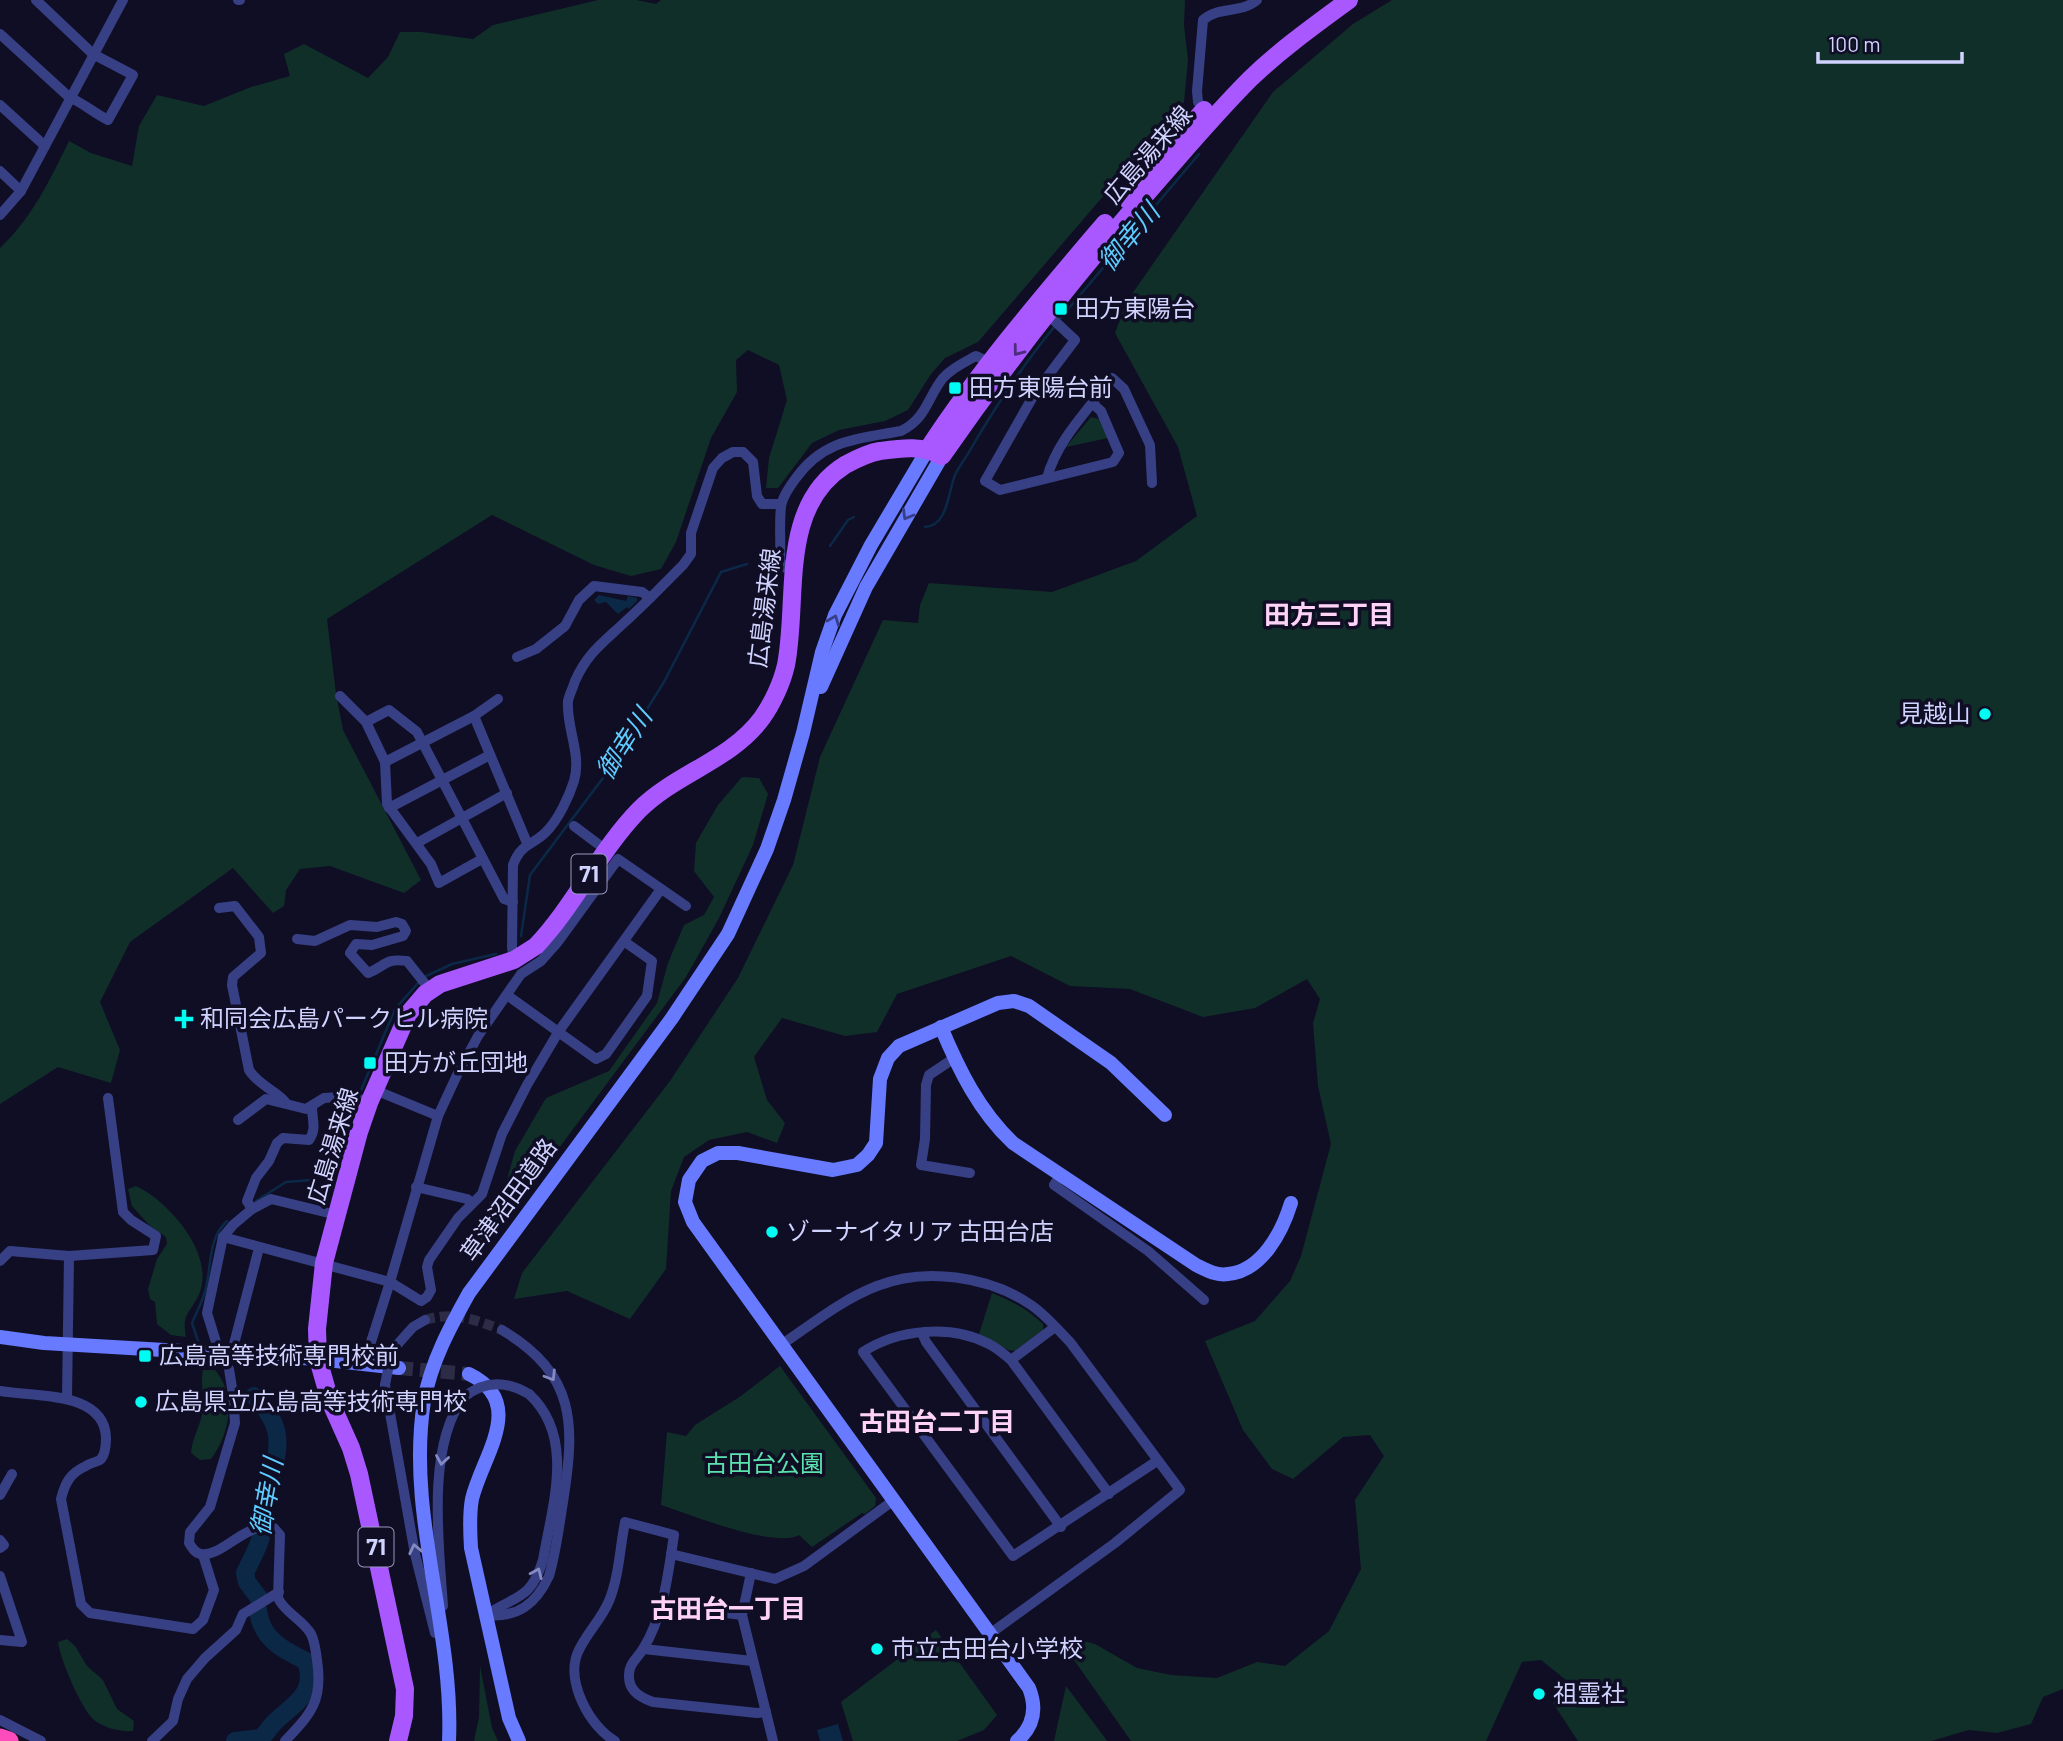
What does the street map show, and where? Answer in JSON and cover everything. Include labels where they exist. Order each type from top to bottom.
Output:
[{"type":"highway","points":[[0,1738],[9,1741]]},
{"type":"main road","name":"広島湯来線","points":[[935,452],[989,362],[1041,308],[1250,64],[1328,0]]},
{"type":"main road","name":"広島湯来線","points":[[1208,114],[1294,41],[1349,0]]},
{"type":"main road","name":"広島湯来線","points":[[398,1741],[404,1716],[405,1689],[366,1499],[351,1448],[330,1401],[318,1359],[317,1329],[324,1263],[337,1215],[372,1097],[408,1014],[430,990],[450,979],[526,954],[542,940],[638,811],[674,783],[730,750],[746,737],[763,717],[786,668],[792,626],[794,569],[807,508],[826,481],[853,460],[875,452],[935,452],[982,397],[1041,308]]},
{"type":"street","points":[[0,34],[69,97],[108,120],[133,75],[93,54],[36,0]]},
{"type":"street","points":[[0,215],[20,191],[120,5],[108,0]]},
{"type":"street","points":[[1208,114],[1198,102],[1197,91],[1203,20],[1211,13],[1250,6],[1257,0]]},
{"type":"street","points":[[0,105],[44,146]]},
{"type":"street","points":[[0,172],[20,191]]},
{"type":"street","points":[[1041,308],[1076,341],[1035,394],[985,481],[1000,490],[1113,462],[1119,453],[1101,411],[1093,404]]},
{"type":"street","points":[[794,569],[786,568],[780,561],[781,504],[803,468],[822,451],[845,441],[909,428],[926,410],[942,380],[951,370],[976,356],[989,362]]},
{"type":"street","points":[[1047,478],[1062,444],[1112,378],[1124,389],[1150,445],[1152,484]]},
{"type":"street","points":[[514,960],[513,865],[517,853],[527,843],[543,835],[553,825],[574,780],[576,765],[568,721],[568,698],[582,667],[592,651],[650,598],[691,554],[691,533],[713,468],[722,458],[733,452],[743,452],[753,462],[757,496],[762,504],[781,504]]},
{"type":"street","name":"草津沼田道路","points":[[449,1741],[449,1686],[422,1509],[419,1471],[425,1399],[435,1363],[449,1328],[469,1293],[672,1018],[728,934],[767,849],[803,733],[822,652],[835,615],[872,545],[935,452]]},
{"type":"street","points":[[517,657],[536,649],[565,626],[579,600],[594,586],[642,592],[650,598]]},
{"type":"street","points":[[340,696],[366,722],[385,762],[387,804],[431,863],[439,883],[482,859]]},
{"type":"street","points":[[385,762],[474,716],[498,699]]},
{"type":"street","points":[[366,722],[389,710],[417,732],[504,899],[513,902]]},
{"type":"street","points":[[474,716],[527,843]]},
{"type":"street","points":[[389,808],[491,755]]},
{"type":"street","points":[[417,843],[507,793]]},
{"type":"street","points":[[574,826],[598,844]]},
{"type":"street","points":[[370,1345],[438,1116],[478,1036],[521,974],[541,961],[557,943],[615,858],[687,906]]},
{"type":"street","points":[[223,1237],[390,1282],[421,1301],[427,1297],[431,1290],[426,1267],[429,1260],[458,1219],[482,1194],[502,1134],[527,1085],[559,1031],[661,889]]},
{"type":"street","points":[[219,908],[235,906],[258,937],[261,953],[233,977],[232,985],[249,1070],[254,1078],[286,1103]]},
{"type":"street","points":[[297,939],[315,941],[350,925],[377,928],[397,922],[402,924],[406,931],[403,936],[372,945],[356,944],[350,953],[368,973],[377,970],[383,963],[407,961],[430,990]]},
{"type":"street","points":[[507,995],[596,1059],[606,1054],[648,996],[652,961],[625,942]]},
{"type":"street","points":[[1017,1741],[1027,1732],[1032,1720],[1033,1699],[1029,1688],[693,1222],[685,1202],[689,1180],[702,1161],[718,1153],[738,1153],[833,1170],[857,1165],[876,1143],[880,1079],[888,1058],[899,1046],[998,1003],[1014,1001],[1030,1006],[1111,1063],[1165,1115]]},
{"type":"street","points":[[941,1027],[975,1099],[1013,1143],[1196,1265],[1212,1273],[1226,1275],[1238,1272],[1275,1242],[1284,1227],[1291,1203]]},
{"type":"street","points":[[956,1057],[929,1075],[926,1085],[925,1139],[921,1165],[970,1173]]},
{"type":"street","points":[[238,1120],[266,1098],[306,1108],[324,1098],[354,1096],[372,1097],[438,1116]]},
{"type":"street","points":[[0,1261],[10,1251],[69,1256],[153,1251],[156,1237],[123,1212],[108,1098]]},
{"type":"street","points":[[252,1209],[247,1200],[256,1178],[269,1161],[277,1143],[283,1138],[309,1140],[313,1135],[315,1126],[312,1107]]},
{"type":"street","points":[[1061,1174],[1054,1185],[1147,1251],[1204,1300]]},
{"type":"street","points":[[416,1187],[467,1199],[472,1203]]},
{"type":"street","points":[[216,1342],[207,1313],[223,1237],[233,1225],[252,1209],[271,1199],[337,1215]]},
{"type":"street","points":[[234,1355],[234,1344],[259,1248]]},
{"type":"street","points":[[67,1398],[69,1256]]},
{"type":"street","points":[[781,1345],[833,1309],[877,1286],[917,1277],[937,1276],[986,1284],[1011,1293],[1032,1306],[1070,1342],[1180,1490],[1115,1543],[991,1633]]},
{"type":"street","points":[[425,1320],[413,1327],[396,1346],[390,1359],[385,1385],[415,1554],[449,1686]]},
{"type":"street","points":[[1011,1360],[1055,1326]]},
{"type":"street","points":[[486,1615],[502,1616],[526,1606],[550,1576],[571,1448],[567,1409],[550,1372],[519,1340],[502,1330]]},
{"type":"street","points":[[1109,1494],[1011,1360],[989,1344],[943,1332],[922,1333],[901,1335],[879,1342],[863,1352],[1013,1556],[1061,1527],[1109,1494],[1157,1461]]},
{"type":"street","points":[[922,1333],[1061,1527]]},
{"type":"street","points":[[0,1337],[69,1345],[318,1359],[399,1368]]},
{"type":"street","points":[[229,1369],[234,1423],[210,1507],[190,1532],[189,1543],[195,1552],[203,1555],[245,1532],[264,1526],[274,1527],[280,1535],[278,1598],[282,1606],[310,1632],[320,1681],[318,1698],[312,1709],[285,1741]]},
{"type":"street","points":[[469,1374],[487,1387],[499,1408],[499,1429],[472,1500],[471,1548],[509,1718],[519,1741]]},
{"type":"street","points":[[449,1686],[438,1538],[439,1487],[450,1420],[464,1397],[482,1386],[494,1383],[508,1384],[530,1394],[545,1411],[551,1424],[557,1454],[557,1475],[539,1574],[523,1595],[486,1615]]},
{"type":"street","points":[[0,1391],[67,1398],[94,1413],[106,1429],[106,1447],[101,1459],[74,1473],[65,1482],[61,1499],[81,1604],[90,1612],[193,1629],[203,1620],[214,1590],[203,1555]]},
{"type":"street","points":[[0,1494],[12,1475]]},
{"type":"street","points":[[671,1554],[775,1579],[804,1566],[894,1500]]},
{"type":"street","points":[[615,1741],[593,1722],[585,1710],[574,1670],[576,1656],[601,1619],[610,1599],[625,1522],[674,1535],[663,1605],[644,1649],[630,1666],[628,1679],[634,1691],[642,1699],[653,1702],[766,1712]]},
{"type":"street","points":[[0,1540],[4,1545],[0,1548]]},
{"type":"street","points":[[751,1573],[742,1615],[773,1741]]},
{"type":"street","points":[[0,1576],[22,1642],[0,1640]]},
{"type":"street","points":[[152,1741],[173,1721],[178,1699],[187,1679],[205,1658],[236,1630],[243,1614],[279,1592]]},
{"type":"street","points":[[663,1605],[742,1615]]},
{"type":"street","points":[[644,1649],[752,1661]]},
{"type":"street","points":[[0,1720],[41,1741]]},
{"type":"green space","points":[[598,0],[636,0],[656,4],[661,0],[1185,0],[1184,25],[1188,60],[1184,102],[978,342],[945,358],[931,374],[908,410],[885,421],[839,430],[812,443],[778,488],[766,488],[769,458],[787,400],[779,365],[748,350],[736,360],[737,392],[711,438],[676,542],[661,569],[631,576],[594,565],[492,515],[327,619],[343,730],[421,880],[404,893],[330,866],[300,869],[286,890],[284,906],[273,913],[233,868],[130,942],[100,1002],[120,1050],[111,1083],[58,1067],[0,1104],[0,248],[31,211],[69,141],[91,153],[132,166],[139,126],[157,95],[204,106],[251,87],[290,76],[284,54],[304,44],[368,78],[388,57],[400,32],[473,39],[493,25]]},
{"type":"green space","points":[[1392,0],[2063,0],[2063,1689],[2043,1697],[2031,1724],[1997,1733],[1969,1730],[1931,1741],[1578,1741],[1553,1703],[1566,1680],[1541,1660],[1522,1662],[1486,1741],[1131,1741],[1067,1650],[1073,1638],[1095,1644],[1137,1668],[1171,1675],[1217,1678],[1257,1662],[1285,1666],[1329,1631],[1361,1569],[1355,1500],[1384,1456],[1370,1435],[1343,1437],[1293,1479],[1272,1469],[1243,1430],[1205,1341],[1255,1321],[1290,1281],[1301,1256],[1331,1144],[1318,1086],[1313,1023],[1320,999],[1307,979],[1255,1008],[1203,1017],[1130,989],[1070,986],[1011,956],[897,994],[877,1032],[845,1036],[782,1018],[754,1057],[767,1100],[785,1123],[777,1143],[747,1132],[709,1140],[684,1157],[671,1191],[666,1269],[630,1319],[567,1291],[514,1299],[522,1273],[670,1081],[738,978],[793,865],[820,757],[883,620],[918,623],[920,605],[929,583],[1052,592],[1136,561],[1197,516],[1178,447],[1115,333],[1127,301],[1273,92],[1353,24]]},
{"type":"green space","points":[[1091,417],[1099,419],[1108,438],[1066,447]]},
{"type":"green space","points":[[742,777],[759,778],[768,794],[753,845],[719,918],[686,977],[487,1245],[474,1251],[474,1238],[498,1211],[515,1151],[546,1098],[609,1071],[657,1003],[668,963],[684,925],[704,915],[714,897],[694,871],[696,843],[718,805]]},
{"type":"green space","points":[[136,1186],[149,1193],[174,1216],[194,1245],[200,1261],[203,1277],[200,1292],[186,1317],[186,1337],[171,1335],[157,1324],[155,1302],[150,1299],[148,1289],[157,1259],[167,1244],[166,1237],[150,1226],[132,1206],[128,1189]]},
{"type":"green space","points":[[992,1293],[1031,1314],[1043,1324],[1043,1330],[1015,1351],[979,1334]]},
{"type":"green space","name":"古田台公園","points":[[780,1366],[876,1498],[875,1506],[865,1514],[862,1513],[812,1547],[799,1535],[787,1538],[752,1534],[661,1505],[667,1432],[686,1436],[695,1425],[741,1396]]},
{"type":"green space","points":[[203,1370],[215,1370],[222,1380],[228,1415],[218,1449],[211,1459],[200,1460],[191,1453],[202,1415]]},
{"type":"green space","points":[[936,1630],[997,1715],[984,1730],[957,1741],[853,1741],[841,1702]]},
{"type":"green space","points":[[67,1639],[75,1646],[87,1666],[103,1680],[117,1709],[134,1721],[133,1731],[106,1727],[87,1712],[62,1659],[58,1642]]},
{"type":"green space","points":[[480,1666],[492,1728],[498,1741],[474,1741],[479,1717]]},
{"type":"green space","points":[[1066,1686],[1105,1738],[1107,1741],[1054,1741]]},
{"type":"water","points":[[599,595],[626,601],[628,596],[637,598],[637,601],[618,614],[606,602],[598,604],[594,600]]},
{"type":"water","points":[[838,1724],[843,1741],[820,1741],[817,1730]]},
{"type":"waterway","name":"御幸川","points":[[1059,320],[1199,154]]},
{"type":"waterway","name":"御幸川","points":[[925,527],[933,525],[943,515],[958,469],[1009,387],[1055,326]]},
{"type":"waterway","name":"御幸川","points":[[830,546],[848,520],[854,517]]},
{"type":"waterway","name":"御幸川","points":[[521,936],[530,875],[609,770],[664,682],[721,572],[747,564]]},
{"type":"waterway","name":"御幸川","points":[[424,977],[452,964],[496,954]]},
{"type":"waterway","name":"御幸川","points":[[359,1095],[395,1009],[419,982]]},
{"type":"waterway","name":"御幸川","points":[[256,1201],[286,1182],[312,1180],[328,1135],[356,1101]]},
{"type":"waterway","name":"御幸川","points":[[198,1341],[192,1323],[205,1292],[214,1243],[227,1221]]},
{"type":"waterway","name":"御幸川","points":[[254,1396],[274,1423],[278,1441],[265,1498],[263,1530],[245,1573],[247,1582],[259,1598]]},
{"type":"waterway","name":"御幸川","points":[[235,1741],[261,1738],[303,1696],[309,1681],[306,1661],[281,1648],[268,1636],[258,1610]]},
{"type":"tunnel","points":[[425,1320],[455,1317],[474,1320],[502,1330]]},
{"type":"tunnel","points":[[399,1368],[469,1374]]},
{"type":"place","name":"田方東陽台","points":[[1061,309]]},
{"type":"place","name":"田方東陽台前","points":[[955,388]]},
{"type":"place","name":"見越山","points":[[1985,714]]},
{"type":"place","name":"和同会広島パークヒル病院","points":[[184,1019]]},
{"type":"place","name":"田方が丘団地","points":[[370,1063]]},
{"type":"place","name":"ゾーナイタリア 古田台店","points":[[772,1232]]},
{"type":"place","name":"広島高等技術専門校前","points":[[145,1356]]},
{"type":"place","name":"広島県立広島高等技術専門校","points":[[141,1402]]},
{"type":"place","name":"市立古田台小学校","points":[[877,1649]]},
{"type":"place","name":"祖霊社","points":[[1539,1694]]},
{"type":"district","name":"田方三丁目","points":[[1329,615]]},
{"type":"district","name":"古田台二丁目","points":[[937,1422]]},
{"type":"district","name":"古田台一丁目","points":[[728,1609]]}]
